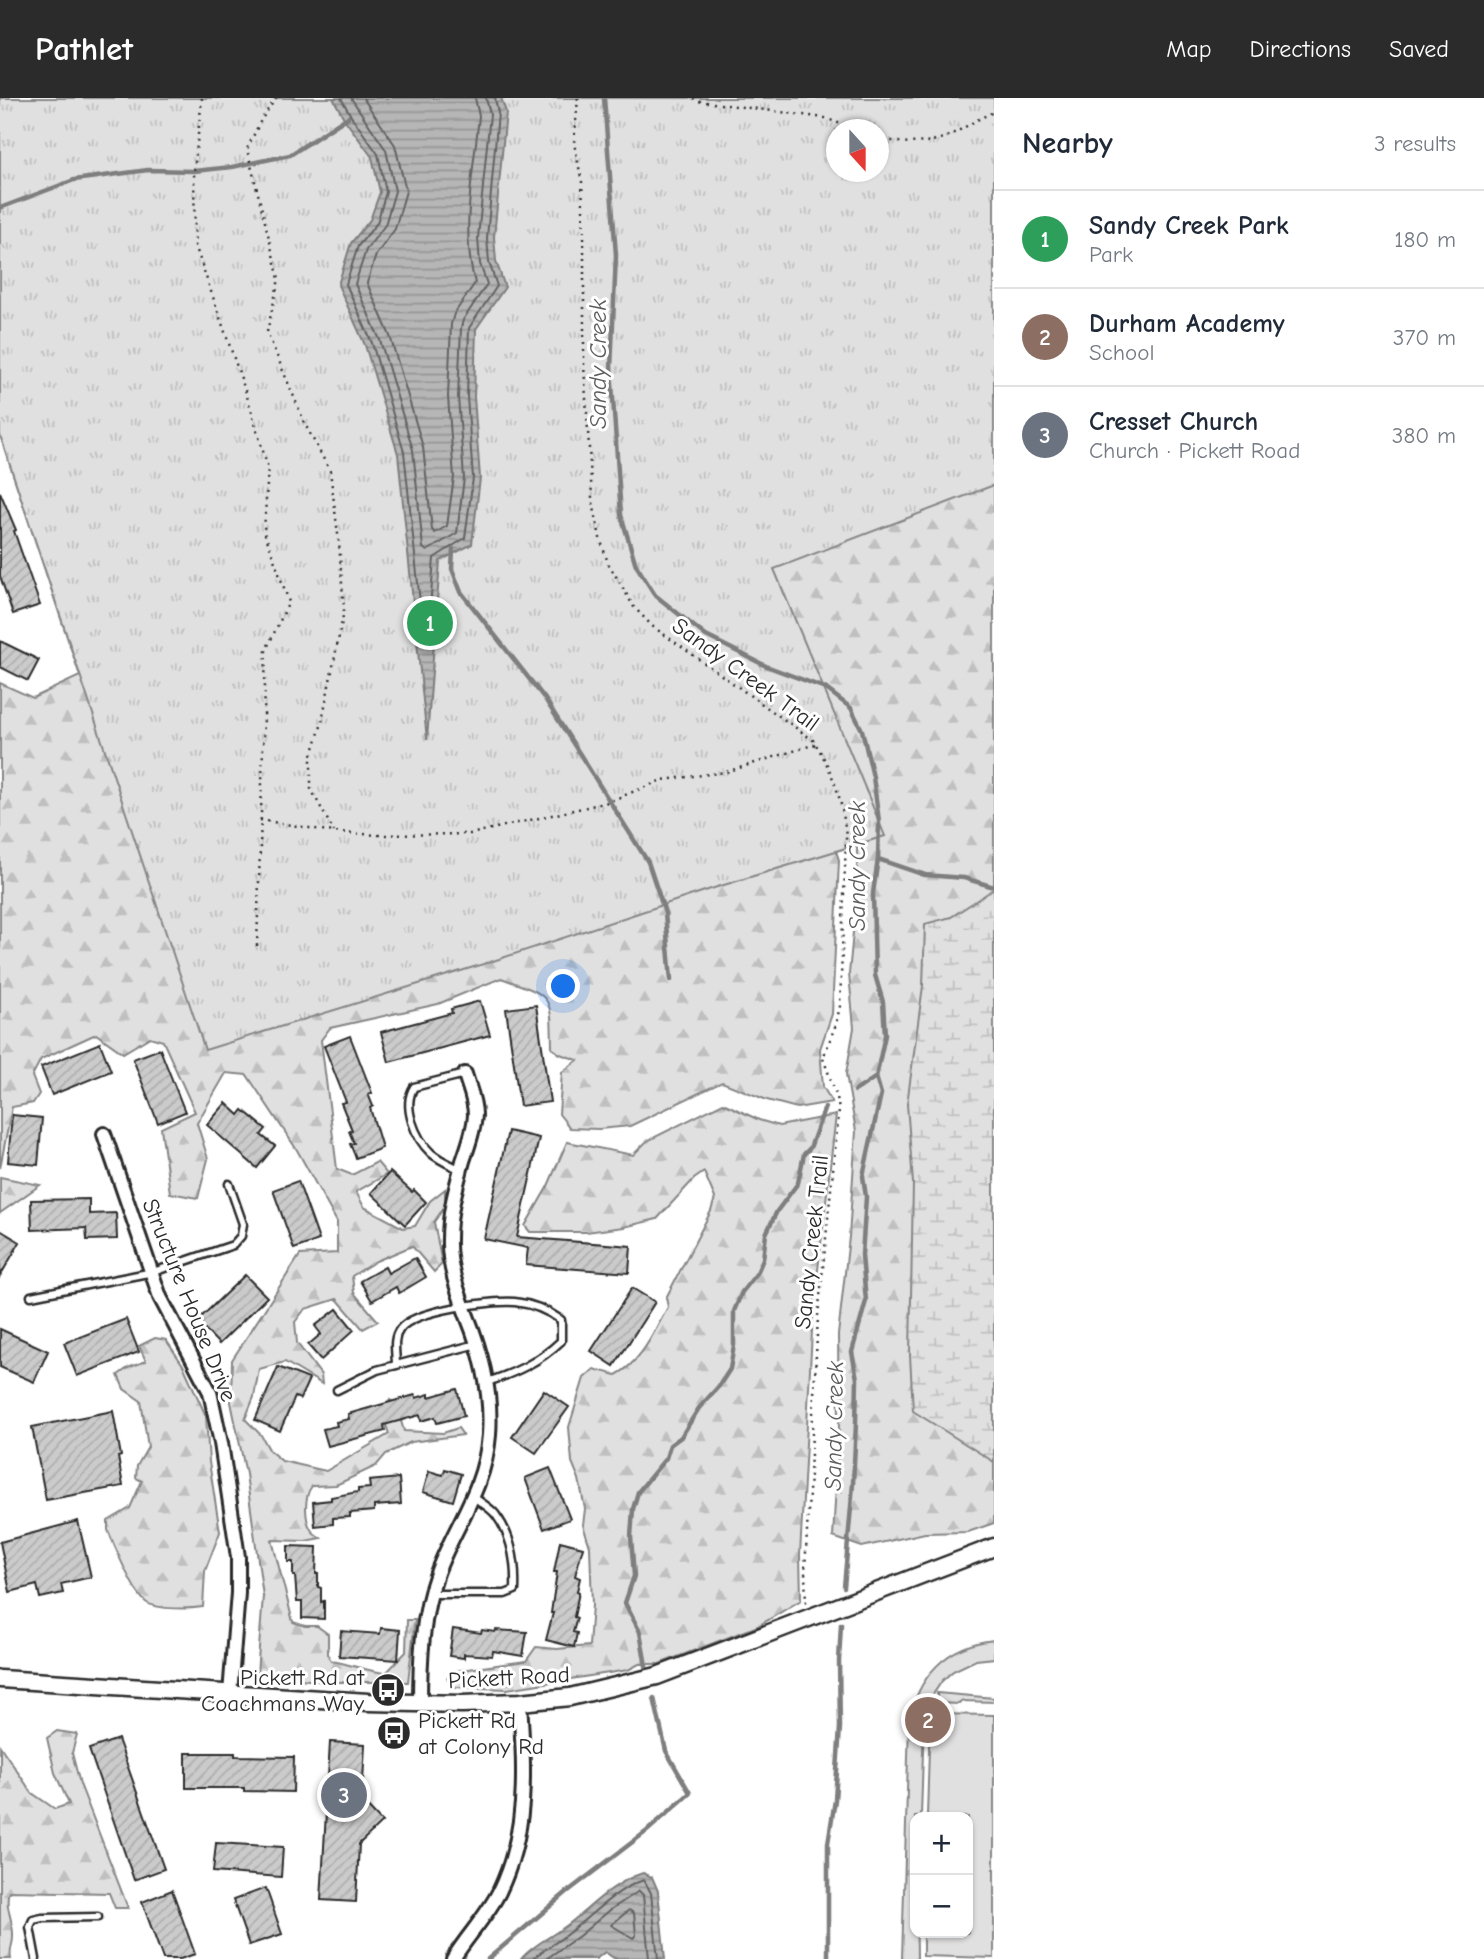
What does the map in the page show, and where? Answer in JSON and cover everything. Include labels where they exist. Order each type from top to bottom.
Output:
[{"type":"street","points":[[420,1703],[423,1634],[430,1594],[448,1546],[474,1497],[486,1462],[489,1436],[487,1382],[450,1261],[449,1241],[454,1192],[475,1115],[473,1099],[464,1074]]},
{"type":"street","name":"Structure House Drive","points":[[104,1134],[160,1297],[210,1392],[221,1443],[237,1557],[238,1592],[230,1694]]},
{"type":"street","name":"Pickett Road","points":[[0,1679],[420,1703],[520,1702],[570,1697],[634,1684],[994,1547]]},
{"type":"street","points":[[453,1959],[498,1893],[519,1834],[524,1801],[520,1702]]},
{"type":"lane","points":[[461,1170],[433,1155],[423,1144],[412,1119],[408,1096],[414,1087],[464,1074]]},
{"type":"lane","points":[[31,1296],[153,1272],[233,1245],[241,1236],[243,1224],[229,1184]]},
{"type":"lane","points":[[396,1365],[395,1337],[402,1325],[427,1314],[462,1306],[514,1302],[547,1309],[561,1320],[561,1341],[547,1355],[516,1373],[487,1382]]},
{"type":"lane","points":[[337,1390],[377,1370],[477,1344]]},
{"type":"lane","points":[[430,1594],[505,1594],[515,1590],[516,1567],[508,1538],[495,1514],[474,1497]]},
{"type":"lane","points":[[36,1959],[30,1927],[33,1920],[98,1917]]},
{"type":"path","points":[[202,98],[194,171],[195,245],[246,393],[268,468],[264,531],[289,602],[267,650],[257,946]]},
{"type":"path","points":[[276,98],[261,120],[247,149],[279,279],[267,332],[306,426],[330,471],[344,611],[321,726],[310,758],[311,789],[334,832]]},
{"type":"path","name":"Sandy Creek Trail","points":[[578,98],[574,143],[582,182],[588,455],[596,518],[608,563],[634,607],[652,626],[802,731],[816,744],[826,762],[844,816],[846,838],[840,1006],[823,1058],[837,1097],[839,1111],[818,1316],[805,1571],[807,1619]]},
{"type":"path","points":[[693,98],[698,101],[828,119]]},
{"type":"path","points":[[889,140],[913,142],[947,137],[994,112]]},
{"type":"path","points":[[260,820],[334,832],[378,835],[470,834],[608,802],[662,780],[726,772],[816,744]]},
{"type":"green space","points":[[0,98],[994,98],[994,1523],[968,1532],[925,1533],[862,1547],[833,1537],[839,1432],[838,1335],[849,1237],[856,1131],[846,1074],[854,1028],[849,974],[857,891],[857,845],[836,851],[839,860],[832,1014],[820,1049],[823,1087],[832,1102],[797,1108],[767,1100],[722,1082],[630,1126],[570,1128],[559,1114],[562,1072],[578,1060],[552,1048],[551,1017],[546,1000],[531,989],[501,978],[438,1004],[330,1028],[321,1040],[337,1169],[352,1175],[377,1162],[387,1174],[356,1192],[364,1207],[403,1228],[415,1226],[430,1201],[445,1189],[445,1206],[434,1222],[442,1264],[434,1272],[412,1246],[376,1261],[352,1276],[354,1293],[378,1321],[363,1329],[337,1299],[305,1309],[295,1322],[297,1343],[321,1375],[322,1384],[285,1362],[259,1369],[254,1397],[245,1419],[261,1435],[270,1451],[282,1461],[326,1471],[389,1434],[382,1413],[390,1400],[396,1404],[404,1431],[443,1433],[458,1428],[463,1435],[411,1442],[386,1454],[376,1466],[336,1485],[312,1486],[306,1502],[306,1515],[312,1531],[321,1538],[305,1541],[272,1540],[293,1622],[317,1626],[328,1634],[328,1654],[331,1661],[386,1673],[406,1652],[407,1620],[415,1620],[408,1682],[326,1682],[257,1674],[263,1596],[246,1474],[231,1402],[232,1360],[300,1255],[337,1253],[337,1222],[297,1150],[247,1075],[226,1073],[197,1123],[208,1159],[198,1198],[170,1193],[161,1128],[195,1112],[163,1041],[150,1037],[123,1053],[96,1034],[41,1059],[32,1076],[39,1094],[33,1103],[12,1107],[0,1168],[0,683],[33,698],[80,676],[0,435]]},
{"type":"green space","points":[[0,98],[994,98],[994,485],[774,569],[885,836],[205,1050],[0,435]]},
{"type":"green space","points":[[994,889],[994,1462],[913,1411],[910,1355],[913,1183],[907,1104],[923,986],[925,924],[951,917]]},
{"type":"green space","points":[[723,1103],[779,1126],[836,1115],[813,1313],[800,1555],[801,1600],[758,1626],[659,1664],[639,1664],[628,1670],[507,1689],[453,1687],[447,1678],[454,1671],[526,1661],[536,1647],[557,1649],[589,1646],[592,1605],[590,1547],[583,1525],[585,1509],[579,1479],[572,1462],[569,1427],[584,1378],[594,1369],[616,1375],[633,1362],[646,1345],[668,1307],[666,1298],[711,1211],[715,1198],[704,1172],[694,1179],[657,1219],[586,1232],[530,1232],[525,1226],[548,1186],[567,1142],[633,1155],[647,1141]]},
{"type":"green space","points":[[0,1177],[40,1185],[0,1213]]},
{"type":"green space","points":[[155,1338],[166,1340],[183,1365],[206,1416],[209,1462],[220,1532],[205,1571],[203,1607],[166,1608],[147,1603],[131,1580],[108,1530],[108,1521],[130,1508],[142,1481],[136,1478],[137,1466],[148,1447],[141,1401],[124,1389],[118,1375],[146,1361],[139,1346]]},
{"type":"green space","points":[[994,1640],[994,1658],[976,1660],[953,1671],[942,1681],[930,1699],[924,1719],[921,1812],[910,1812],[910,1938],[917,1938],[917,1959],[902,1959],[909,1723],[913,1706],[919,1691],[936,1666],[948,1656],[977,1643]]},
{"type":"green space","points":[[937,1693],[994,1698],[994,1702],[937,1703]]},
{"type":"green space","points":[[930,1714],[994,1715],[994,1958],[923,1956],[923,1938],[973,1938],[973,1812],[927,1812]]},
{"type":"green space","points":[[57,1731],[77,1734],[72,1753],[80,1784],[128,1908],[115,1908],[109,1893],[9,1891],[8,1903],[13,1931],[11,1959],[0,1959],[0,1746],[32,1793],[55,1809],[69,1804],[55,1773],[47,1738]]},
{"type":"water","points":[[333,98],[501,98],[506,112],[494,237],[496,261],[505,287],[476,329],[474,397],[480,478],[472,544],[440,561],[427,740],[398,454],[365,345],[338,285],[351,243],[370,220],[380,192],[372,157],[345,120]]},
{"type":"water","points":[[643,1873],[652,1877],[658,1891],[665,1959],[615,1959],[605,1952],[596,1959],[521,1959],[613,1888]]},
{"type":"building","points":[[0,492],[16,530],[14,531],[40,605],[13,614],[0,576]]},
{"type":"building","points":[[0,641],[39,660],[28,681],[0,667]]},
{"type":"building","points":[[480,1001],[490,1035],[389,1062],[381,1032],[452,1013],[451,1009]]},
{"type":"building","points":[[536,1005],[550,1102],[520,1106],[506,1009]]},
{"type":"building","points":[[350,1036],[372,1093],[368,1094],[373,1106],[370,1108],[382,1148],[356,1158],[350,1144],[354,1143],[349,1131],[352,1130],[341,1103],[346,1102],[324,1046]]},
{"type":"building","points":[[100,1043],[111,1071],[52,1095],[41,1067]]},
{"type":"building","points":[[160,1049],[185,1112],[158,1123],[133,1059]]},
{"type":"building","points":[[226,1103],[239,1115],[243,1110],[266,1129],[261,1135],[275,1146],[257,1168],[207,1125]]},
{"type":"building","points":[[12,1115],[42,1118],[38,1165],[8,1162]]},
{"type":"building","points":[[508,1131],[539,1138],[517,1237],[631,1246],[629,1273],[526,1265],[528,1248],[484,1239]]},
{"type":"building","points":[[390,1172],[426,1202],[405,1225],[371,1193]]},
{"type":"building","points":[[298,1181],[319,1240],[294,1249],[273,1190]]},
{"type":"building","points":[[89,1199],[89,1214],[116,1213],[117,1239],[87,1240],[86,1228],[32,1230],[31,1200]]},
{"type":"building","points":[[0,1230],[20,1242],[0,1276]]},
{"type":"building","points":[[415,1258],[426,1277],[399,1293],[396,1287],[372,1301],[360,1281],[385,1267],[388,1273]]},
{"type":"building","points":[[245,1275],[267,1297],[219,1344],[197,1321]]},
{"type":"building","points":[[632,1288],[655,1302],[614,1366],[591,1351]]},
{"type":"building","points":[[337,1309],[354,1330],[321,1360],[308,1345],[321,1334],[315,1326]]},
{"type":"building","points":[[126,1319],[139,1352],[77,1376],[64,1343]]},
{"type":"building","points":[[0,1329],[48,1351],[34,1382],[0,1367]]},
{"type":"building","points":[[278,1367],[309,1379],[300,1399],[295,1397],[280,1431],[255,1420]]},
{"type":"building","points":[[457,1389],[464,1416],[437,1423],[435,1417],[421,1421],[420,1415],[384,1425],[385,1431],[328,1446],[323,1429],[337,1426],[336,1422],[349,1419],[348,1414],[415,1395],[416,1398],[429,1394],[429,1397]]},
{"type":"building","points":[[544,1390],[569,1407],[536,1453],[512,1437]]},
{"type":"building","points":[[113,1411],[123,1486],[46,1500],[32,1427]]},
{"type":"building","points":[[550,1468],[570,1519],[544,1529],[525,1478]]},
{"type":"building","points":[[445,1469],[461,1474],[453,1501],[423,1492],[429,1471],[443,1475]]},
{"type":"building","points":[[399,1478],[401,1504],[374,1506],[374,1511],[350,1513],[350,1517],[333,1518],[333,1524],[315,1526],[313,1502],[331,1500],[331,1497],[370,1488],[369,1481]]},
{"type":"building","points":[[78,1521],[91,1577],[61,1584],[63,1593],[40,1598],[37,1585],[10,1592],[0,1542]]},
{"type":"building","points":[[560,1541],[583,1547],[575,1576],[580,1578],[574,1617],[577,1618],[573,1632],[577,1633],[574,1647],[546,1640],[553,1613],[557,1572],[554,1572]]},
{"type":"building","points":[[288,1546],[317,1547],[316,1574],[318,1587],[321,1588],[321,1602],[324,1601],[324,1619],[302,1618],[302,1602],[297,1602],[293,1562],[288,1562]]},
{"type":"building","points":[[381,1628],[400,1630],[398,1660],[339,1656],[341,1631],[380,1634]]},
{"type":"building","points":[[453,1629],[481,1633],[482,1630],[527,1632],[523,1656],[493,1651],[492,1656],[449,1656]]},
{"type":"building","points":[[118,1739],[164,1869],[134,1880],[89,1749]]},
{"type":"building","points":[[330,1742],[365,1744],[362,1801],[382,1822],[359,1844],[356,1902],[321,1900]]},
{"type":"building","points":[[186,1753],[294,1757],[293,1792],[244,1791],[244,1788],[186,1788]]},
{"type":"building","points":[[216,1843],[283,1847],[281,1877],[213,1872]]},
{"type":"building","points":[[266,1888],[282,1934],[249,1945],[233,1900]]},
{"type":"building","points":[[172,1890],[195,1954],[180,1959],[163,1959],[142,1902]]},
{"type":"waterway","name":"Sandy Creek","points":[[604,98],[616,255],[611,369],[621,515],[636,565],[655,595],[706,636],[766,666],[825,688],[851,708],[862,730],[873,777],[879,821],[878,859],[873,893],[875,975],[883,1002],[885,1035],[876,1077],[881,1094],[863,1176],[866,1197],[862,1255],[866,1301],[852,1352],[857,1379],[856,1423],[844,1587]]},
{"type":"waterway","points":[[0,208],[74,180],[148,170],[194,171],[232,167],[290,155],[348,117]]},
{"type":"waterway","points":[[453,549],[452,569],[461,592],[545,699],[648,862],[665,913],[671,980]]},
{"type":"waterway","points":[[878,859],[925,875],[964,878],[994,887]]},
{"type":"waterway","points":[[855,1091],[876,1077]]},
{"type":"waterway","points":[[646,1666],[640,1632],[625,1603],[634,1576],[631,1537],[633,1509],[638,1492],[666,1458],[670,1445],[681,1437],[699,1408],[730,1369],[734,1345],[734,1311],[742,1292],[757,1273],[763,1259],[766,1234],[777,1211],[798,1183],[804,1154],[810,1148],[825,1107]]},
{"type":"waterway","name":"Sandy Creek","points":[[828,1959],[828,1843],[835,1800],[840,1727],[841,1624]]},
{"type":"waterway","points":[[488,1959],[690,1793],[666,1751],[654,1698]]},
{"type":"place","name":"Sandy Creek Park","points":[[430,623]]},
{"type":"place","name":"Pickett Rd at Coachmans Way","points":[[388,1690]]},
{"type":"place","name":"Durham Academy","points":[[928,1720]]},
{"type":"place","name":"Pickett Rd at Colony Rd","points":[[394,1733]]},
{"type":"place","name":"Cresset Church","points":[[344,1795]]}]
